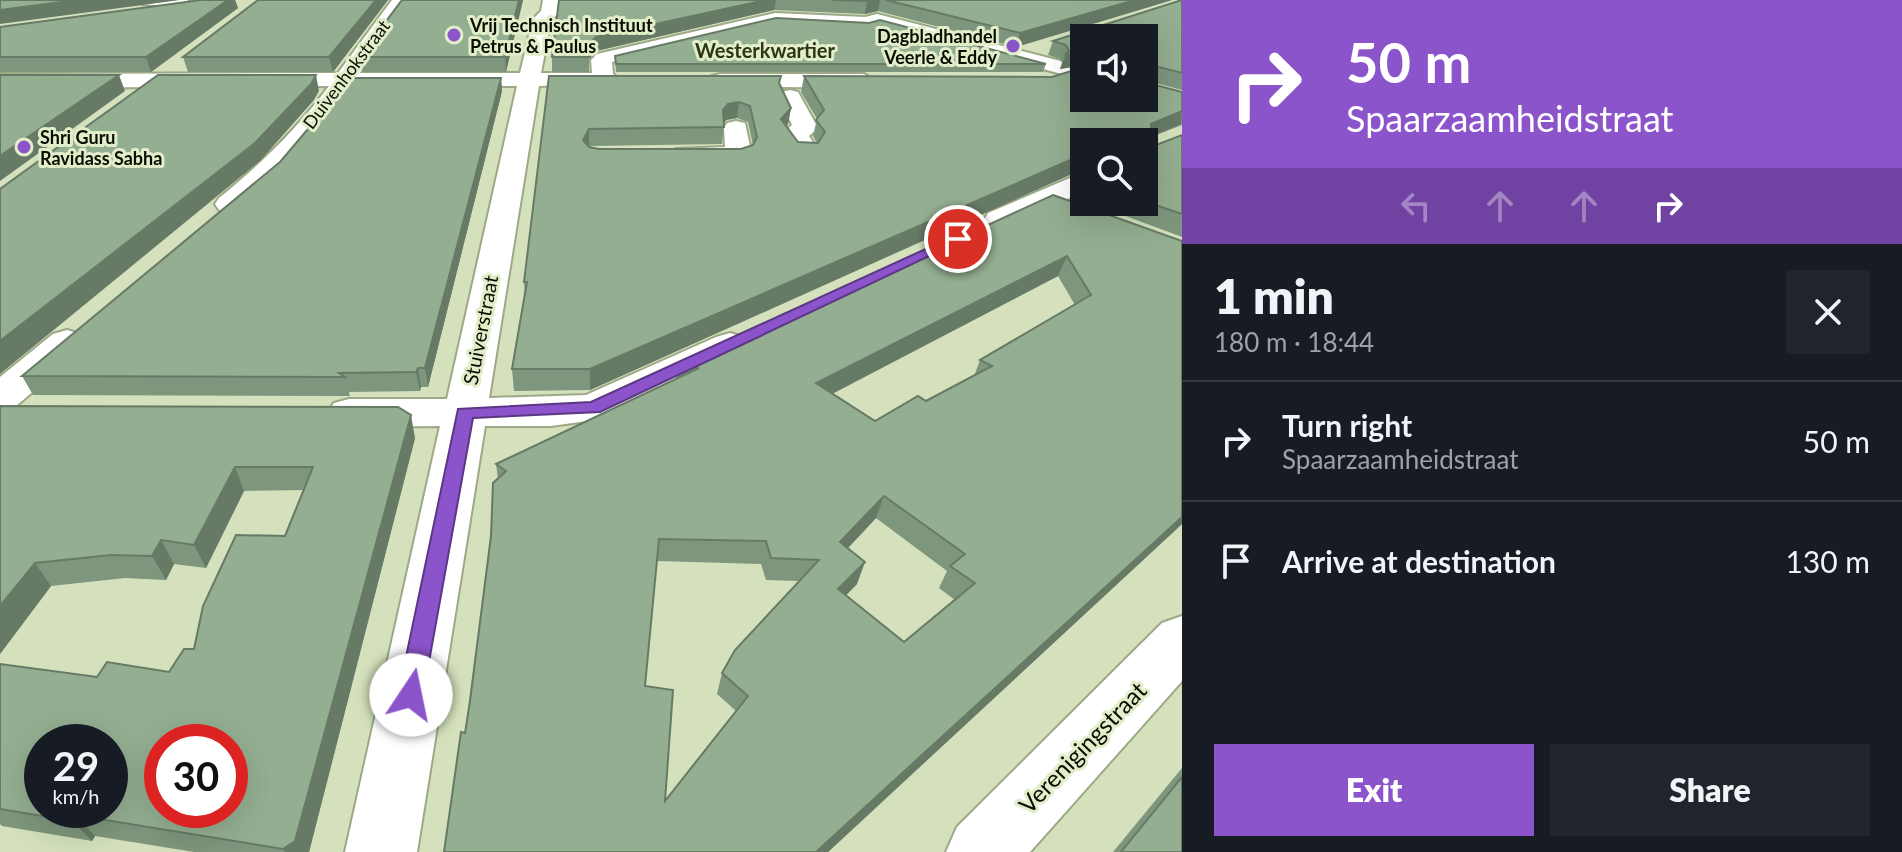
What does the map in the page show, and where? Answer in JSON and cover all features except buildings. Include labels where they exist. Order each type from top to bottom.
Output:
[{"type":"street","points":[[132,14],[190,10],[178,2],[148,0]]},
{"type":"street","name":"Duivenhokstraat","points":[[213,219],[272,169],[329,103],[328,98],[401,0]]},
{"type":"street","name":"Stuiverstraat","points":[[381,852],[465,413],[529,154],[542,19],[549,13],[551,0]]},
{"type":"street","points":[[603,79],[601,60],[772,9],[868,23],[870,11],[1070,71]]},
{"type":"street","points":[[1016,56],[1055,44]]},
{"type":"street","points":[[0,81],[341,81],[539,54],[603,79],[636,76],[619,54],[584,45]]},
{"type":"street","points":[[122,108],[183,62]]},
{"type":"street","points":[[1031,81],[1070,77]]},
{"type":"street","points":[[695,80],[785,88],[892,81]]},
{"type":"street","points":[[785,88],[806,128],[794,134],[806,151]]},
{"type":"street","points":[[684,167],[739,155],[736,128]]},
{"type":"street","points":[[973,232],[1044,199],[1070,198]]},
{"type":"street","points":[[0,398],[95,319]]},
{"type":"street","points":[[310,412],[465,413],[594,408],[758,333]]},
{"type":"street","points":[[0,412],[46,412]]},
{"type":"street","name":"Verenigingstraat","points":[[982,852],[1182,641]]},
{"type":"place","name":"Vrij Technisch Instituut Petrus & Paulus","points":[[454,35]]},
{"type":"place","name":"Dagbladhandel Veerle & Eddy","points":[[1013,46]]},
{"type":"place","name":"Shri Guru Ravidass Sabha","points":[[24,147]]},
{"type":"district","name":"Westerkwartier","points":[[765,50]]},
{"type":"route","points":[[411,695],[465,413],[594,408],[958,239]]}]
